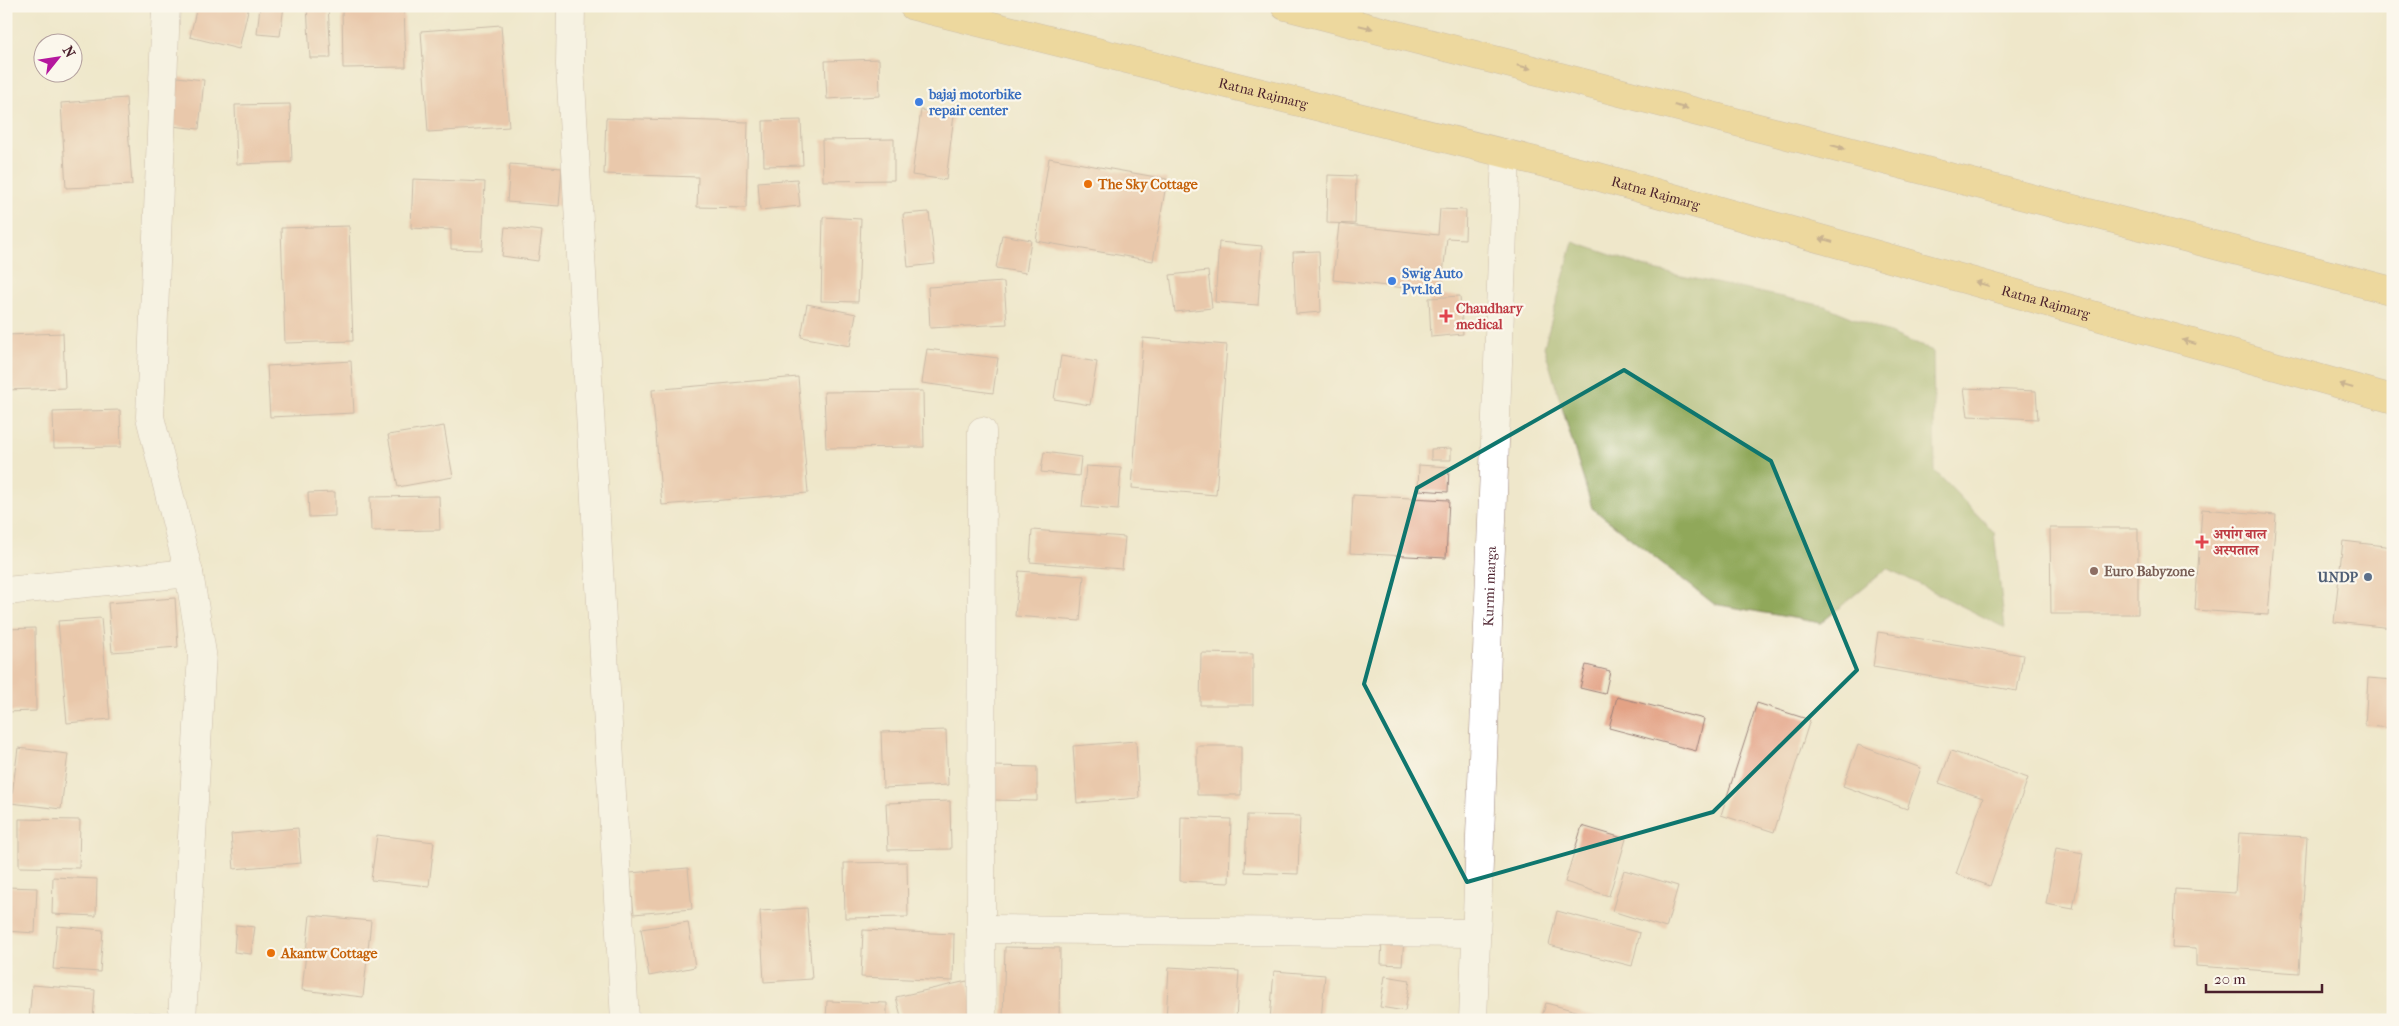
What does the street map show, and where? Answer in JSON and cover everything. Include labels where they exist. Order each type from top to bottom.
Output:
[{"type":"highway","name":"Ratna Rajmarg","points":[[913,6],[1612,180],[2393,399]]},
{"type":"highway","points":[[1285,6],[2393,291]]},
{"type":"street","points":[[166,6],[150,417],[189,573],[202,653],[182,1020]]},
{"type":"street","points":[[571,6],[571,74],[625,1020]]},
{"type":"street","name":"Kurmi marga","points":[[1474,1020],[1475,933],[1506,153]]},
{"type":"street","points":[[982,431],[982,1020]]},
{"type":"street","points":[[6,591],[189,573]]},
{"type":"street","points":[[981,929],[1475,933]]},
{"type":"highlighted area","points":[[1624,370],[1771,461],[1857,670],[1713,812],[1467,882],[1364,684],[1417,488]]},
{"type":"green space","points":[[1573,242],[1658,271],[1825,306],[1933,351],[1935,471],[1994,532],[2005,628],[1887,568],[1821,623],[1714,604],[1592,508],[1544,347]]},
{"type":"building","points":[[197,6],[249,6],[239,49],[190,37]]},
{"type":"building","points":[[260,6],[284,6],[280,36],[257,34]]},
{"type":"building","points":[[307,6],[328,6],[331,58],[310,58]]},
{"type":"building","points":[[342,6],[404,6],[406,67],[343,68]]},
{"type":"building","points":[[501,25],[509,127],[428,132],[421,31]]},
{"type":"building","points":[[879,59],[880,96],[827,99],[825,61]]},
{"type":"building","points":[[177,77],[204,80],[199,129],[172,126]]},
{"type":"building","points":[[126,98],[132,185],[66,188],[61,103]]},
{"type":"building","points":[[290,104],[292,162],[237,164],[235,105]]},
{"type":"building","points":[[921,110],[954,115],[946,180],[912,175]]},
{"type":"building","points":[[606,118],[748,122],[746,208],[697,207],[698,177],[604,174]]},
{"type":"building","points":[[801,120],[803,165],[764,166],[763,121]]},
{"type":"building","points":[[894,139],[894,180],[823,181],[822,140]]},
{"type":"building","points":[[1049,158],[1167,179],[1153,261],[1036,241]]},
{"type":"building","points":[[510,164],[562,168],[559,206],[507,202]]},
{"type":"building","points":[[1328,175],[1356,176],[1355,224],[1327,223]]},
{"type":"building","points":[[413,179],[485,182],[482,250],[451,249],[451,230],[411,228]]},
{"type":"building","points":[[797,179],[800,206],[760,210],[758,182]]},
{"type":"building","points":[[1440,209],[1466,210],[1465,239],[1447,238],[1441,292],[1333,280],[1339,224],[1438,235]]},
{"type":"building","points":[[929,212],[935,264],[908,267],[903,214]]},
{"type":"building","points":[[823,217],[861,219],[858,302],[821,301]]},
{"type":"building","points":[[349,226],[353,341],[285,343],[281,228]]},
{"type":"building","points":[[505,227],[542,231],[538,261],[502,256]]},
{"type":"building","points":[[1002,235],[1031,240],[1026,273],[996,268]]},
{"type":"building","points":[[1219,242],[1262,246],[1258,305],[1215,302]]},
{"type":"building","points":[[1319,251],[1321,312],[1296,314],[1293,252]]},
{"type":"building","points":[[1208,271],[1212,308],[1175,312],[1170,275]]},
{"type":"building","points":[[1004,282],[1007,324],[930,328],[928,287]]},
{"type":"building","name":"Chaudhary medical","points":[[1460,296],[1463,334],[1431,337],[1429,298]]},
{"type":"building","points":[[807,304],[856,314],[850,346],[801,337]]},
{"type":"building","points":[[63,333],[65,388],[6,390],[6,335]]},
{"type":"building","points":[[1143,338],[1227,345],[1216,495],[1132,488]]},
{"type":"building","points":[[927,349],[998,358],[993,393],[922,383]]},
{"type":"building","points":[[1061,356],[1097,362],[1090,405],[1054,399]]},
{"type":"building","points":[[351,361],[354,413],[270,417],[267,366]]},
{"type":"building","points":[[798,377],[808,493],[662,505],[652,390]]},
{"type":"building","points":[[1964,388],[2036,391],[2038,419],[1968,416]]},
{"type":"building","points":[[923,391],[924,447],[826,448],[824,392]]},
{"type":"building","points":[[120,410],[121,447],[54,448],[53,412]]},
{"type":"building","points":[[444,426],[453,477],[398,487],[388,435]]},
{"type":"building","points":[[1451,448],[1451,460],[1431,460],[1431,449]]},
{"type":"building","points":[[1044,452],[1081,457],[1079,476],[1041,472]]},
{"type":"building","points":[[1419,465],[1449,467],[1448,492],[1418,490]]},
{"type":"building","points":[[1086,466],[1121,468],[1118,510],[1082,507]]},
{"type":"building","points":[[335,492],[335,516],[309,517],[308,493]]},
{"type":"building","points":[[1353,495],[1449,500],[1446,558],[1350,553]]},
{"type":"building","points":[[439,496],[440,530],[371,531],[370,497]]},
{"type":"building","points":[[2202,509],[2276,515],[2268,615],[2195,610]]},
{"type":"building","name":"Euro Babyzone","points":[[2050,528],[2138,528],[2138,614],[2051,614]]},
{"type":"building","points":[[1032,530],[1125,537],[1122,569],[1030,562]]},
{"type":"building","points":[[2343,541],[2393,547],[2393,628],[2334,622]]},
{"type":"building","points":[[1019,571],[1084,576],[1080,621],[1015,616]]},
{"type":"building","points":[[175,598],[178,647],[112,652],[108,603]]},
{"type":"building","points":[[101,618],[110,719],[67,723],[58,621]]},
{"type":"building","points":[[35,628],[36,711],[6,712],[6,629]]},
{"type":"building","points":[[1878,632],[2023,655],[2017,691],[1873,667]]},
{"type":"building","points":[[1201,653],[1253,654],[1253,705],[1200,705]]},
{"type":"building","points":[[1586,665],[1610,671],[1605,694],[1580,688]]},
{"type":"building","points":[[2368,678],[2393,680],[2393,728],[2365,726]]},
{"type":"building","points":[[1617,697],[1704,719],[1696,751],[1609,728]]},
{"type":"building","points":[[1757,703],[1810,720],[1774,832],[1721,815]]},
{"type":"building","points":[[946,730],[948,785],[883,788],[881,732]]},
{"type":"building","points":[[1136,741],[1139,798],[1077,803],[1073,746]]},
{"type":"building","points":[[1858,745],[1921,768],[1907,809],[1843,786]]},
{"type":"building","points":[[1197,746],[1241,746],[1241,795],[1197,795]]},
{"type":"building","points":[[18,748],[68,754],[61,809],[11,803]]},
{"type":"building","points":[[1951,751],[2028,778],[1990,886],[1956,874],[1983,798],[1939,783]]},
{"type":"building","points":[[993,766],[1037,767],[1037,801],[993,800]]},
{"type":"building","points":[[950,801],[951,849],[888,850],[886,803]]},
{"type":"building","points":[[1247,815],[1300,816],[1298,874],[1245,872]]},
{"type":"building","points":[[1181,817],[1231,819],[1229,883],[1180,881]]},
{"type":"building","points":[[19,819],[80,820],[79,868],[19,867]]},
{"type":"building","points":[[1582,826],[1626,839],[1609,896],[1565,882]]},
{"type":"building","points":[[298,828],[301,863],[234,869],[231,834]]},
{"type":"building","points":[[2239,833],[2307,837],[2299,973],[2196,966],[2196,948],[2172,947],[2175,889],[2235,893]]},
{"type":"building","points":[[377,835],[434,842],[429,886],[371,880]]},
{"type":"building","points":[[2056,848],[2083,853],[2073,909],[2046,904]]},
{"type":"building","points":[[907,862],[908,917],[845,918],[844,863]]},
{"type":"building","points":[[688,868],[692,909],[634,914],[630,873]]},
{"type":"building","points":[[1624,870],[1678,886],[1666,928],[1612,911]]},
{"type":"building","points":[[53,877],[97,879],[96,916],[52,914]]},
{"type":"building","points":[[6,887],[37,888],[35,933],[6,931]]},
{"type":"building","points":[[807,908],[812,979],[764,982],[760,911]]},
{"type":"building","points":[[1557,911],[1640,933],[1632,966],[1549,945]]},
{"type":"building","points":[[310,915],[371,921],[363,997],[302,990]]},
{"type":"building","points":[[688,922],[695,967],[649,976],[641,929]]},
{"type":"building","points":[[236,925],[255,927],[251,954],[234,952]]},
{"type":"building","points":[[57,926],[103,930],[100,972],[53,969]]},
{"type":"building","points":[[863,930],[954,934],[953,981],[861,977]]},
{"type":"building","points":[[1382,938],[1404,939],[1402,965],[1381,964]]},
{"type":"building","points":[[1005,947],[1060,948],[1059,1020],[1003,1020]]},
{"type":"building","points":[[1169,967],[1239,971],[1236,1020],[1166,1020]]},
{"type":"building","points":[[1274,971],[1325,975],[1321,1020],[1270,1020]]},
{"type":"building","points":[[1385,976],[1410,980],[1405,1011],[1380,1007]]},
{"type":"building","points":[[967,981],[977,1020],[902,1020],[896,997]]},
{"type":"building","points":[[32,985],[95,990],[93,1020],[29,1020]]},
{"type":"building","points":[[827,1001],[887,1003],[887,1020],[826,1020]]},
{"type":"building","points":[[1546,1003],[1606,1019],[1606,1020],[1541,1020]]},
{"type":"building","points":[[125,1012],[165,1014],[165,1020],[124,1020]]},
{"type":"place","name":"bajaj motorbike repair center","points":[[919,102]]},
{"type":"place","name":"The Sky Cottage","points":[[1088,184]]},
{"type":"place","name":"Swig Auto Pvt.ltd","points":[[1392,281]]},
{"type":"place","name":"Chaudhary medical","points":[[1446,316]]},
{"type":"place","name":"अपांग बाल अस्पताल","points":[[2202,542]]},
{"type":"place","name":"Euro Babyzone","points":[[2094,571]]},
{"type":"place","name":"UNDP","points":[[2368,577]]},
{"type":"place","name":"Akantw Cottage","points":[[271,953]]}]
